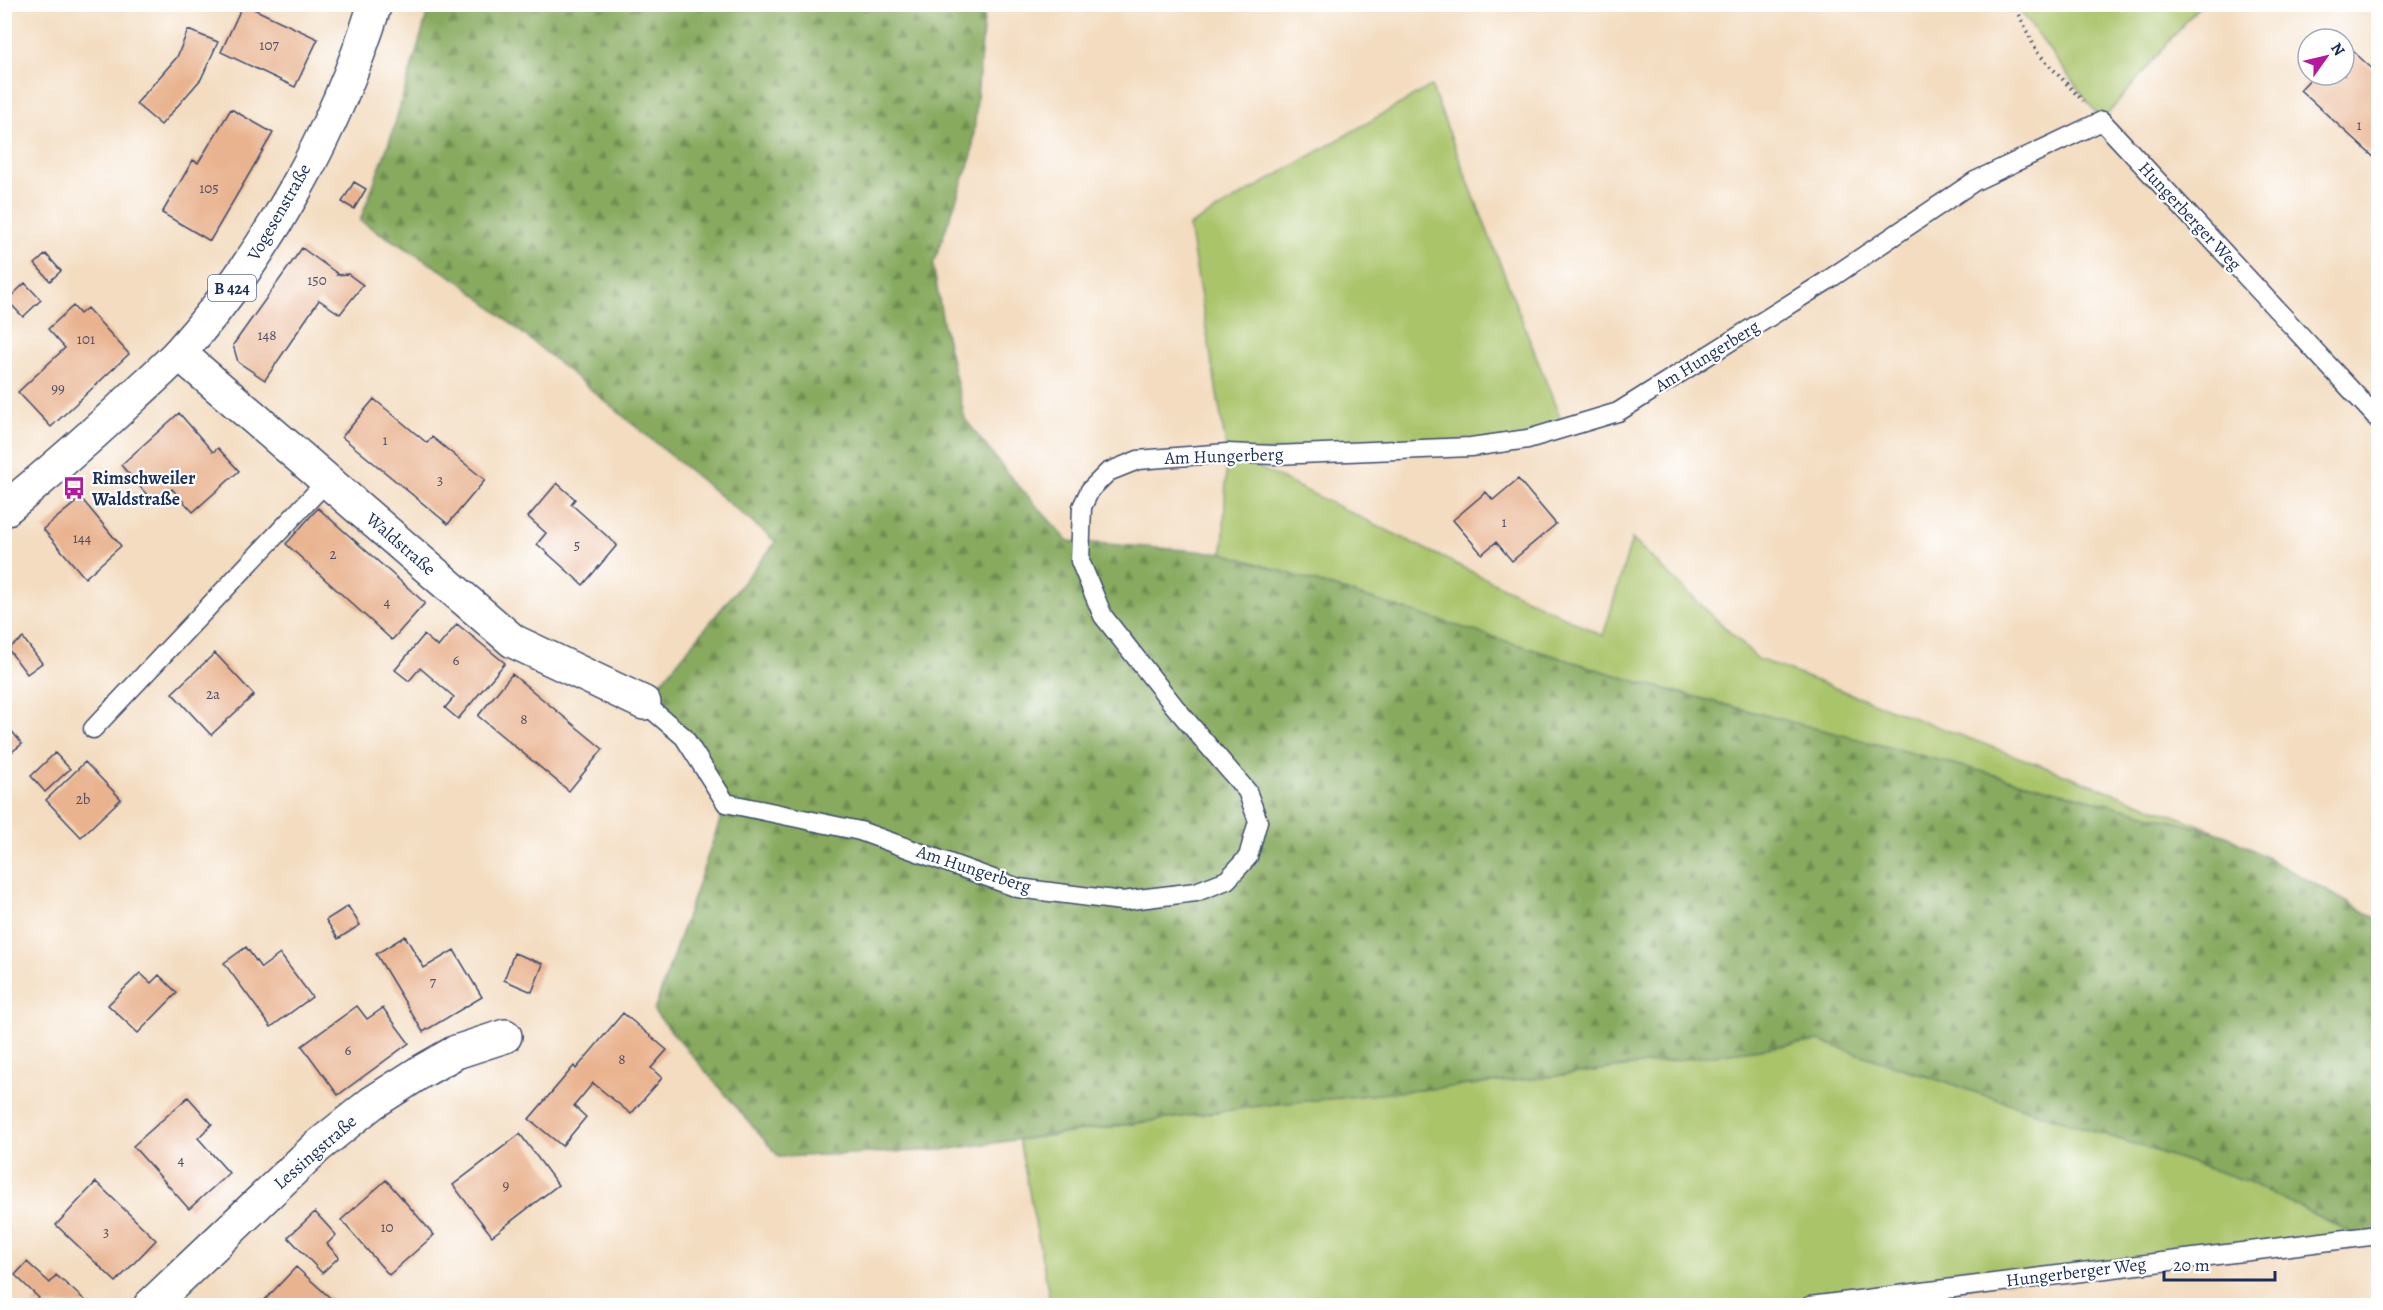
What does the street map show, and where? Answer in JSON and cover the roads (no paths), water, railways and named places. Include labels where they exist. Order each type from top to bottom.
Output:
[{"type":"street","name":"Vogesenstraße","points":[[4,510],[73,454],[179,353],[235,284],[287,207],[348,78],[375,4]]},
{"type":"street","name":"Waldstraße","points":[[179,353],[513,641],[644,703]]},
{"type":"street","name":"Lessingstraße","points":[[150,1305],[309,1155],[372,1103],[418,1073],[456,1053],[504,1036]]},
{"type":"lane","name":"Hungerberger Weg","points":[[2102,121],[2379,419]]},
{"type":"lane","name":"Am Hungerberg","points":[[644,703],[684,737],[726,803],[860,831],[1018,888],[1122,901],[1196,892],[1217,884],[1227,880],[1248,857],[1258,821],[1247,791],[1175,707],[1103,616],[1080,561],[1082,507],[1090,490],[1108,472],[1138,460],[1227,453],[1274,455],[1471,447],[1528,439],[1618,412],[1825,282],[1975,181],[2102,121]]},
{"type":"lane","points":[[93,729],[327,481]]},
{"type":"lane","name":"Hungerberger Weg","points":[[1810,1305],[2379,1235]]},
{"type":"place","name":"Rimschweiler Waldstraße","points":[[74,488]]}]
